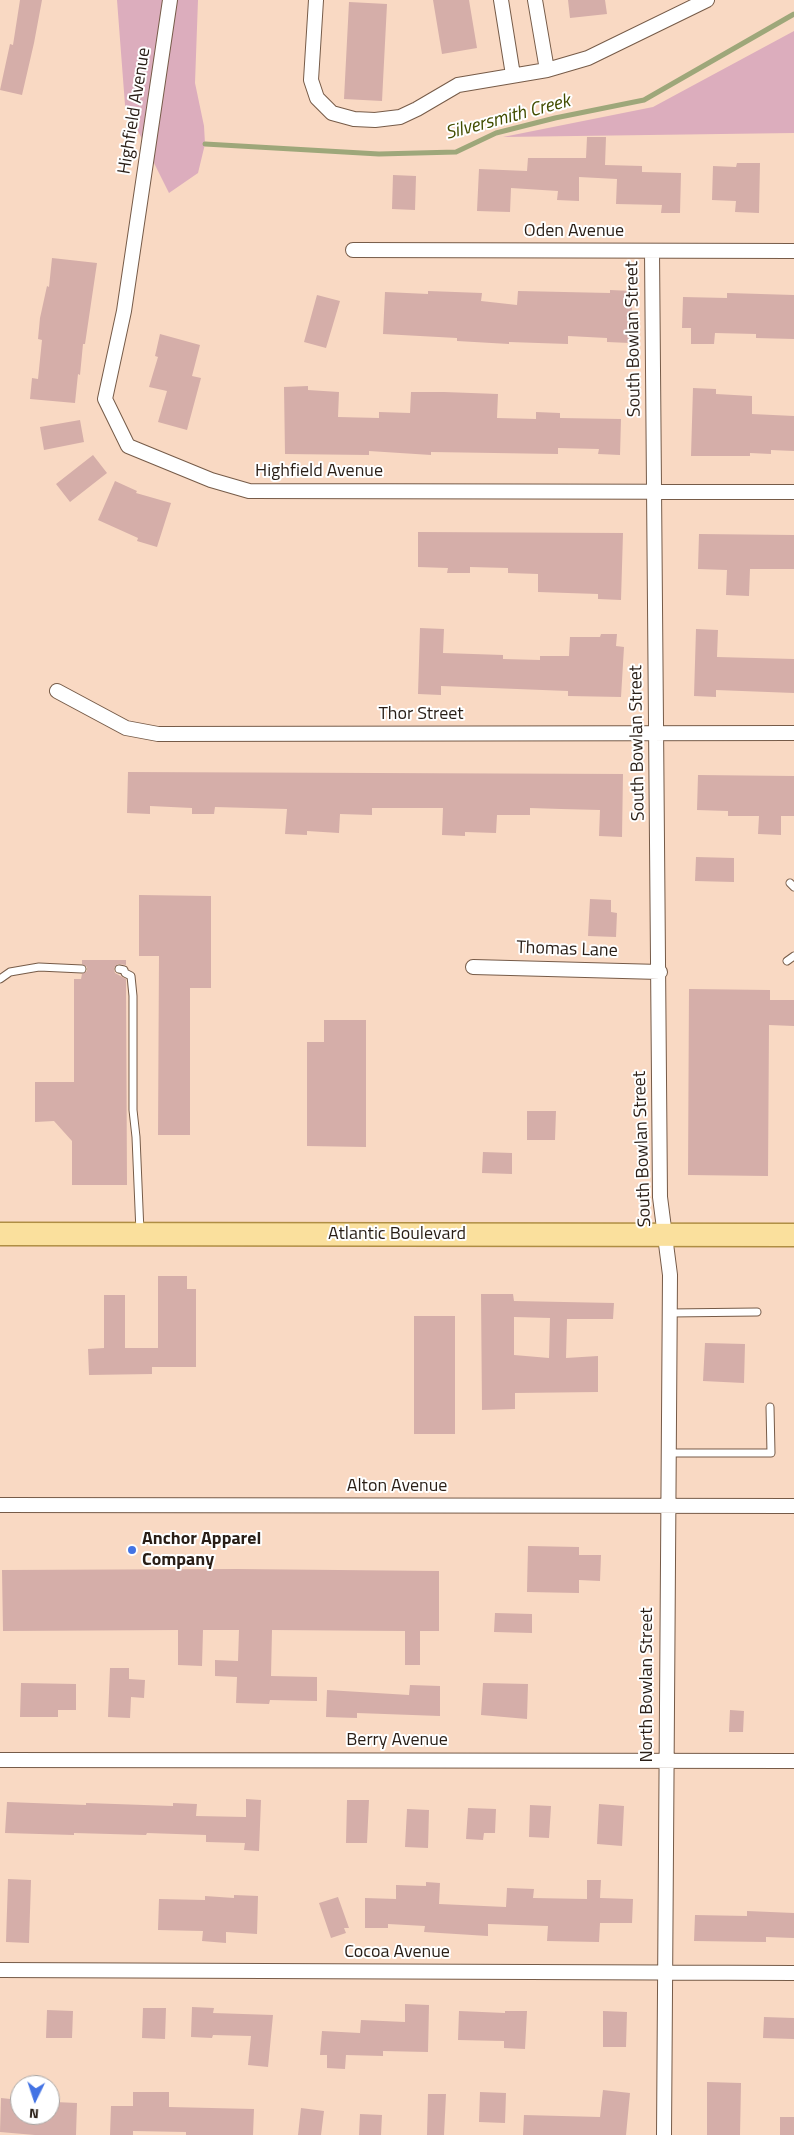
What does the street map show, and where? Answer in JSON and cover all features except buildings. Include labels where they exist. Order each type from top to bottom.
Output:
[{"type":"main road","name":"Atlantic Boulevard","points":[[0,1234],[794,1235]]},
{"type":"street","name":"Highfield Avenue","points":[[170,0],[124,311],[105,399],[128,446],[211,480],[249,491],[794,492]]},
{"type":"street","points":[[316,0],[311,80],[317,98],[332,113],[354,119],[375,120],[400,117],[418,109],[458,85],[547,70],[588,58],[707,0]]},
{"type":"street","points":[[502,0],[513,75]]},
{"type":"street","points":[[535,0],[547,70]]},
{"type":"street","name":"Oden Avenue","points":[[353,250],[794,251]]},
{"type":"street","name":"South Bowlan Street","points":[[652,251],[660,972],[660,1197],[665,1235]]},
{"type":"street","name":"Thor Street","points":[[57,691],[126,728],[158,734],[794,733]]},
{"type":"street","name":"Thomas Lane","points":[[473,967],[660,972]]},
{"type":"street","name":"North Bowlan Street","points":[[664,2135],[670,1312],[670,1275],[665,1235]]},
{"type":"street","name":"Alton Avenue","points":[[0,1504],[794,1506]]},
{"type":"street","name":"Berry Avenue","points":[[0,1760],[794,1761]]},
{"type":"street","name":"Cocoa Avenue","points":[[0,1970],[794,1973]]},
{"type":"lane","points":[[787,961],[794,956]]},
{"type":"lane","points":[[0,979],[10,972],[39,967],[82,970]]},
{"type":"lane","points":[[119,968],[131,976],[133,996],[133,1110],[140,1234]]},
{"type":"lane","points":[[670,1312],[757,1312]]},
{"type":"lane","points":[[668,1453],[771,1453],[770,1407]]},
{"type":"shaded area","points":[[117,0],[198,0],[195,83],[204,126],[205,144],[198,173],[169,193],[125,105]]},
{"type":"shaded area","points":[[794,31],[794,133],[503,137],[653,107]]},
{"type":"waterway","name":"Silversmith Creek","points":[[205,144],[379,154],[456,152],[496,133],[555,118],[644,100],[794,14]]},
{"type":"place","name":"Anchor Apparel Company","points":[[132,1550]]}]
